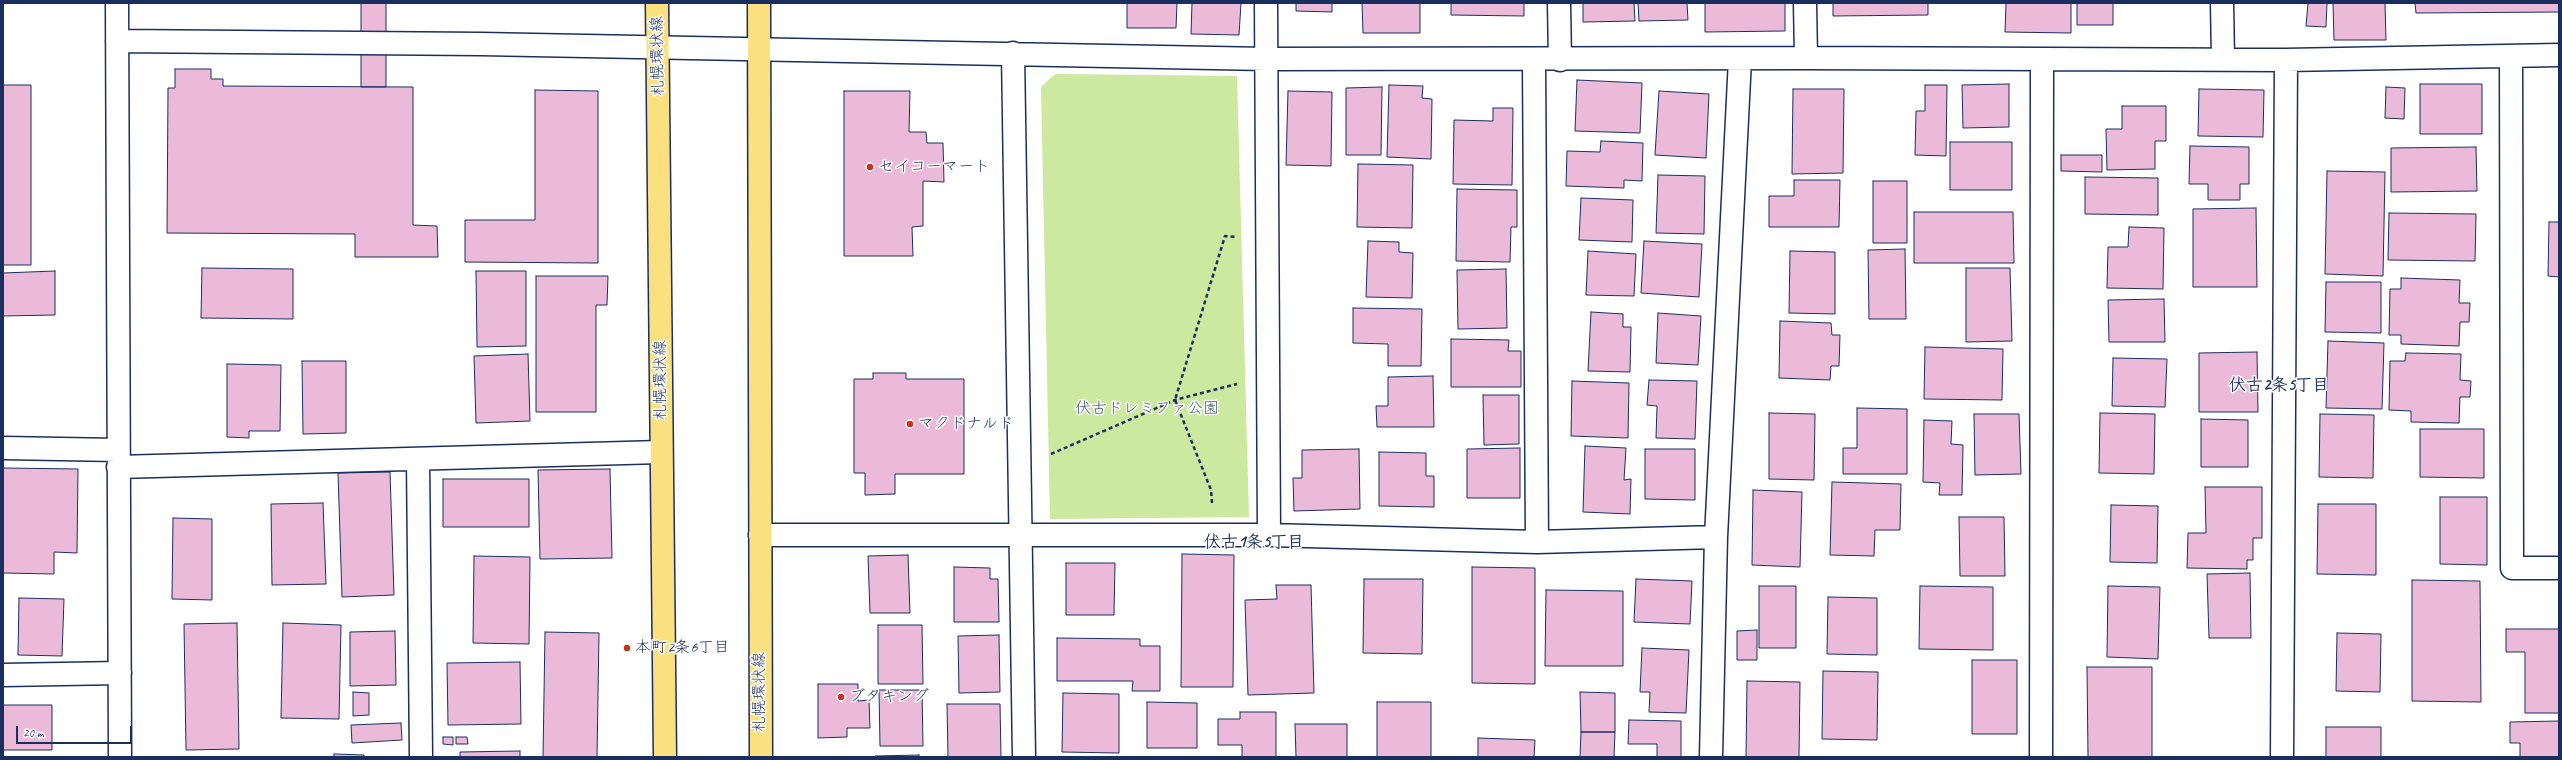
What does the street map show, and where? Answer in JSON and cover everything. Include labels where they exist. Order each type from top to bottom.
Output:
[{"type":"main road","name":"札幌環状線","points":[[657,3],[659,49],[665,757]]},
{"type":"main road","name":"札幌環状線","points":[[759,3],[761,757]]},
{"type":"street","points":[[117,3],[120,757]]},
{"type":"street","points":[[1266,3],[1269,535]]},
{"type":"street","points":[[1559,3],[1560,60]]},
{"type":"street","points":[[1805,3],[1806,58]]},
{"type":"street","points":[[2222,3],[2223,59]]},
{"type":"street","points":[[117,41],[481,44],[659,49],[1013,53],[1266,59],[1560,60],[1806,58],[2286,60],[2559,55]]},
{"type":"street","points":[[1013,53],[1022,535],[1024,757]]},
{"type":"street","points":[[2511,56],[2512,568],[2559,568]]},
{"type":"street","points":[[1711,757],[1716,537],[1740,59]]},
{"type":"street","points":[[1534,60],[1537,542]]},
{"type":"street","points":[[2041,757],[2042,60]]},
{"type":"street","points":[[2282,757],[2286,60]]},
{"type":"street","points":[[3,448],[118,459],[418,460],[662,452]]},
{"type":"street","points":[[418,460],[421,757]]},
{"type":"street","points":[[760,535],[1269,535],[1537,542],[1716,537]]},
{"type":"street","points":[[3,675],[120,673]]},
{"type":"path","points":[[1216,535],[1211,490],[1175,400],[1224,236],[1267,240]]},
{"type":"path","points":[[1048,455],[1175,400],[1268,376]]},
{"type":"green space","name":"伏古ドレミファ公園","points":[[1055,74],[1237,76],[1249,517],[1050,519],[1041,87]]},
{"type":"building","points":[[361,3],[386,3],[386,87],[361,87]]},
{"type":"building","points":[[1127,3],[1177,3],[1176,28],[1127,28]]},
{"type":"building","points":[[1192,3],[1241,3],[1239,35],[1191,34]]},
{"type":"building","points":[[1296,3],[1332,3],[1332,12],[1296,11]]},
{"type":"building","points":[[1362,3],[1420,3],[1420,33],[1363,33]]},
{"type":"building","points":[[1451,3],[1524,3],[1524,16],[1451,15]]},
{"type":"building","points":[[1583,3],[1634,3],[1635,21],[1583,22]]},
{"type":"building","points":[[1638,3],[1687,3],[1688,20],[1639,21]]},
{"type":"building","points":[[1705,3],[1785,3],[1785,31],[1705,32]]},
{"type":"building","points":[[1833,3],[1928,3],[1928,15],[1833,16]]},
{"type":"building","points":[[2006,3],[2071,3],[2071,33],[2005,32]]},
{"type":"building","points":[[2077,3],[2113,3],[2113,25],[2077,25]]},
{"type":"building","points":[[2308,3],[2327,3],[2326,27],[2306,26]]},
{"type":"building","points":[[2333,3],[2385,3],[2386,40],[2334,40]]},
{"type":"building","points":[[2415,3],[2559,3],[2559,12],[2416,13]]},
{"type":"building","points":[[175,69],[211,69],[211,79],[223,79],[223,86],[413,87],[413,225],[437,226],[438,257],[355,257],[355,234],[167,233],[168,88],[175,88]]},
{"type":"building","points":[[1577,80],[1642,83],[1640,133],[1575,131]]},
{"type":"building","points":[[2009,84],[2009,127],[1963,128],[1962,85]]},
{"type":"building","points":[[2420,84],[2482,84],[2482,134],[2420,134]]},
{"type":"building","points":[[3,85],[31,85],[31,265],[3,265]]},
{"type":"building","points":[[1389,85],[1423,86],[1422,98],[1432,99],[1431,159],[1387,157]]},
{"type":"building","points":[[1925,85],[1947,85],[1946,156],[1915,155],[1916,111],[1925,111]]},
{"type":"building","points":[[1382,87],[1381,155],[1346,155],[1346,88]]},
{"type":"building","points":[[2386,87],[2405,88],[2404,119],[2385,118]]},
{"type":"building","points":[[1793,89],[1844,89],[1843,173],[1792,174]]},
{"type":"building","points":[[2199,89],[2264,90],[2263,137],[2198,136]]},
{"type":"building","points":[[535,90],[598,91],[598,263],[465,262],[465,220],[535,220]]},
{"type":"building","points":[[844,91],[910,91],[909,132],[926,132],[927,143],[943,143],[944,182],[923,181],[923,226],[912,227],[913,256],[844,256]]},
{"type":"building","points":[[1288,91],[1332,92],[1331,166],[1286,165]]},
{"type":"building","points":[[1659,91],[1709,94],[1706,158],[1655,155]]},
{"type":"building","points":[[2122,106],[2166,106],[2166,141],[2155,141],[2155,169],[2107,170],[2106,129],[2122,129]]},
{"type":"building","points":[[1493,108],[1513,108],[1512,185],[1453,184],[1454,120],[1493,121]]},
{"type":"building","points":[[1601,141],[1643,143],[1642,181],[1624,180],[1624,188],[1566,186],[1567,151],[1600,152]]},
{"type":"building","points":[[1950,142],[2012,142],[2012,190],[1950,190]]},
{"type":"building","points":[[2190,146],[2249,147],[2249,184],[2240,184],[2240,200],[2208,200],[2208,184],[2189,184]]},
{"type":"building","points":[[2476,147],[2477,191],[2391,192],[2391,148]]},
{"type":"building","points":[[2061,155],[2102,155],[2102,172],[2061,171]]},
{"type":"building","points":[[1358,164],[1413,165],[1412,228],[1357,227]]},
{"type":"building","points":[[2327,171],[2385,172],[2383,276],[2325,274]]},
{"type":"building","points":[[1658,175],[1705,176],[1704,234],[1656,233]]},
{"type":"building","points":[[2085,177],[2158,178],[2158,215],[2085,214]]},
{"type":"building","points":[[1794,180],[1840,180],[1839,227],[1769,227],[1769,196],[1794,196]]},
{"type":"building","points":[[1873,181],[1907,181],[1907,243],[1873,243]]},
{"type":"building","points":[[1457,189],[1517,190],[1517,227],[1511,227],[1510,262],[1456,261]]},
{"type":"building","points":[[1581,198],[1633,200],[1632,242],[1579,240]]},
{"type":"building","points":[[2256,208],[2257,287],[2193,287],[2193,209]]},
{"type":"building","points":[[1914,212],[2013,212],[2014,263],[1914,263]]},
{"type":"building","points":[[2389,213],[2476,214],[2475,261],[2388,260]]},
{"type":"building","points":[[2549,222],[2559,222],[2559,277],[2548,276]]},
{"type":"building","points":[[2129,227],[2164,228],[2163,289],[2107,288],[2108,247],[2128,247]]},
{"type":"building","points":[[1368,241],[1399,242],[1399,252],[1413,253],[1412,298],[1366,297]]},
{"type":"building","points":[[1644,241],[1702,244],[1699,297],[1641,293]]},
{"type":"building","points":[[1905,249],[1906,319],[1869,319],[1868,250]]},
{"type":"building","points":[[1588,251],[1636,254],[1634,296],[1586,295]]},
{"type":"building","points":[[1790,251],[1835,252],[1835,314],[1789,313]]},
{"type":"building","points":[[202,268],[293,269],[293,319],[201,318]]},
{"type":"building","points":[[1966,268],[2010,268],[2012,341],[1966,342]]},
{"type":"building","points":[[1506,269],[1507,328],[1458,329],[1457,270]]},
{"type":"building","points":[[55,271],[55,315],[3,316],[3,273]]},
{"type":"building","points":[[476,271],[526,271],[526,346],[477,347]]},
{"type":"building","points":[[536,276],[608,276],[607,305],[596,305],[596,412],[536,412]]},
{"type":"building","points":[[2401,278],[2460,280],[2459,303],[2470,303],[2469,322],[2460,322],[2459,346],[2401,344],[2401,335],[2389,335],[2390,289],[2401,289]]},
{"type":"building","points":[[2326,282],[2381,282],[2381,333],[2325,332]]},
{"type":"building","points":[[2164,299],[2165,342],[2109,342],[2108,300]]},
{"type":"building","points":[[1353,308],[1422,309],[1421,366],[1388,366],[1388,344],[1353,343]]},
{"type":"building","points":[[1591,312],[1623,314],[1623,327],[1631,327],[1630,372],[1588,371]]},
{"type":"building","points":[[1658,313],[1701,316],[1698,365],[1656,363]]},
{"type":"building","points":[[1780,321],[1831,323],[1832,335],[1840,335],[1839,366],[1831,366],[1830,380],[1779,378]]},
{"type":"building","points":[[1451,339],[1509,340],[1508,351],[1521,351],[1521,387],[1451,387]]},
{"type":"building","points":[[2328,341],[2384,343],[2382,409],[2326,408]]},
{"type":"building","points":[[1925,347],[2003,349],[2002,400],[1924,399]]},
{"type":"building","points":[[2257,352],[2258,412],[2199,412],[2199,353]]},
{"type":"building","points":[[2406,353],[2461,354],[2460,380],[2471,381],[2470,397],[2460,397],[2459,423],[2411,422],[2411,411],[2389,410],[2390,361],[2405,361]]},
{"type":"building","points":[[528,354],[530,421],[476,423],[474,356]]},
{"type":"building","points":[[2113,358],[2167,359],[2165,407],[2112,406]]},
{"type":"building","points":[[302,361],[346,361],[346,433],[303,434]]},
{"type":"building","points":[[227,364],[281,365],[280,431],[249,431],[249,438],[227,437]]},
{"type":"building","points":[[873,373],[906,373],[906,379],[964,379],[964,474],[895,474],[895,494],[865,495],[865,473],[854,473],[854,379],[873,379]]},
{"type":"building","points":[[1433,376],[1434,427],[1377,427],[1376,406],[1388,406],[1388,377]]},
{"type":"building","points":[[1649,380],[1697,381],[1695,439],[1656,438],[1657,406],[1647,405]]},
{"type":"building","points":[[1572,381],[1629,383],[1628,438],[1571,436]]},
{"type":"building","points":[[1483,395],[1519,395],[1519,444],[1484,445]]},
{"type":"building","points":[[1857,408],[1907,409],[1907,474],[1843,474],[1843,448],[1857,448]]},
{"type":"building","points":[[1769,413],[1815,414],[1814,480],[1769,479]]},
{"type":"building","points":[[2100,413],[2155,414],[2154,474],[2099,473]]},
{"type":"building","points":[[1974,414],[2019,414],[2021,474],[1975,475]]},
{"type":"building","points":[[2320,414],[2374,415],[2373,478],[2319,477]]},
{"type":"building","points":[[2201,419],[2248,420],[2248,467],[2201,467]]},
{"type":"building","points":[[1924,420],[1952,421],[1951,444],[1963,445],[1962,495],[1939,495],[1940,483],[1923,482]]},
{"type":"building","points":[[2420,429],[2484,429],[2484,478],[2420,477]]},
{"type":"building","points":[[1585,446],[1626,448],[1624,480],[1631,479],[1630,514],[1583,512]]},
{"type":"building","points":[[1520,448],[1520,498],[1467,498],[1467,449]]},
{"type":"building","points":[[1359,449],[1360,509],[1294,511],[1293,478],[1302,478],[1302,450]]},
{"type":"building","points":[[1645,449],[1695,449],[1695,500],[1645,499]]},
{"type":"building","points":[[1379,452],[1426,453],[1426,476],[1434,476],[1434,507],[1379,506]]},
{"type":"building","points":[[3,468],[78,469],[77,553],[54,552],[54,574],[3,573]]},
{"type":"building","points":[[610,469],[612,558],[540,559],[538,470]]},
{"type":"building","points":[[390,472],[394,595],[342,597],[338,473]]},
{"type":"building","points":[[443,479],[529,479],[529,527],[443,527]]},
{"type":"building","points":[[1832,482],[1901,484],[1900,530],[1875,530],[1874,556],[1830,555]]},
{"type":"building","points":[[2205,487],[2262,487],[2262,538],[2253,538],[2253,560],[2247,560],[2247,569],[2187,568],[2188,533],[2206,533]]},
{"type":"building","points":[[1753,490],[1802,492],[1800,567],[1752,565]]},
{"type":"building","points":[[2440,497],[2487,497],[2487,565],[2440,564]]},
{"type":"building","points":[[323,503],[326,584],[272,585],[271,504]]},
{"type":"building","points":[[2318,504],[2376,504],[2376,575],[2317,574]]},
{"type":"building","points":[[2111,505],[2158,506],[2157,563],[2110,562]]},
{"type":"building","points":[[1959,517],[2004,517],[2005,576],[1960,576]]},
{"type":"building","points":[[173,518],[212,519],[212,600],[172,599]]},
{"type":"building","points":[[1182,554],[1234,555],[1233,687],[1181,687]]},
{"type":"building","points":[[908,555],[910,613],[870,613],[868,556]]},
{"type":"building","points":[[474,556],[530,557],[529,644],[473,643]]},
{"type":"building","points":[[1066,563],[1115,563],[1114,615],[1066,615]]},
{"type":"building","points":[[954,567],[990,568],[990,579],[998,579],[999,622],[954,622]]},
{"type":"building","points":[[1472,567],[1535,568],[1535,684],[1472,683]]},
{"type":"building","points":[[2250,573],[2251,638],[2209,638],[2207,574]]},
{"type":"building","points":[[1364,579],[1423,579],[1422,654],[1363,653]]},
{"type":"building","points":[[1636,579],[1692,581],[1690,624],[1634,622]]},
{"type":"building","points":[[2412,580],[2480,581],[2481,702],[2412,701]]},
{"type":"building","points":[[1276,585],[1311,585],[1314,693],[1248,695],[1245,600],[1277,599]]},
{"type":"building","points":[[1759,586],[1796,586],[1796,648],[1759,648]]},
{"type":"building","points":[[1920,586],[1993,587],[1993,650],[1919,649]]},
{"type":"building","points":[[2108,586],[2160,587],[2158,659],[2107,657]]},
{"type":"building","points":[[1546,590],[1623,591],[1623,666],[1545,666]]},
{"type":"building","points":[[1828,597],[1877,598],[1877,655],[1827,654]]},
{"type":"building","points":[[19,598],[64,599],[62,656],[18,655]]},
{"type":"building","points":[[237,623],[239,749],[186,750],[184,624]]},
{"type":"building","points":[[283,623],[341,625],[339,719],[281,718]]},
{"type":"building","points":[[878,625],[922,625],[923,684],[878,684]]},
{"type":"building","points":[[2506,629],[2559,629],[2559,713],[2525,713],[2525,652],[2506,652]]},
{"type":"building","points":[[1757,630],[1757,660],[1737,660],[1737,631]]},
{"type":"building","points":[[395,631],[396,685],[350,686],[350,632]]},
{"type":"building","points":[[545,632],[599,633],[597,757],[543,757]]},
{"type":"building","points":[[2337,633],[2381,634],[2380,692],[2336,691]]},
{"type":"building","points":[[999,635],[1000,692],[959,693],[958,636]]},
{"type":"building","points":[[1057,638],[1140,639],[1140,646],[1160,646],[1160,691],[1132,691],[1133,681],[1057,681]]},
{"type":"building","points":[[1642,648],[1689,650],[1686,713],[1649,712],[1650,692],[1640,692]]},
{"type":"building","points":[[1972,660],[2017,660],[2017,734],[1972,734]]},
{"type":"building","points":[[520,662],[521,724],[448,725],[447,663]]},
{"type":"building","points":[[2087,667],[2152,667],[2152,757],[2088,757]]},
{"type":"building","points":[[1823,671],[1878,672],[1877,740],[1822,739]]},
{"type":"building","points":[[1747,681],[1800,682],[1799,757],[1746,757]]},
{"type":"building","points":[[818,684],[858,684],[858,701],[869,700],[870,728],[847,728],[847,737],[818,738]]},
{"type":"building","points":[[879,690],[922,690],[923,746],[880,746]]},
{"type":"building","points":[[353,692],[369,693],[369,715],[353,716]]},
{"type":"building","points":[[1580,692],[1615,693],[1615,732],[1581,732]]},
{"type":"building","points":[[1063,693],[1119,694],[1119,753],[1062,752]]},
{"type":"building","points":[[1147,702],[1197,703],[1197,748],[1147,748]]},
{"type":"building","points":[[1377,702],[1431,702],[1431,757],[1377,757]]},
{"type":"building","points":[[947,704],[1000,704],[1001,757],[948,757]]},
{"type":"building","points":[[3,705],[52,705],[52,750],[3,750]]},
{"type":"building","points":[[1240,712],[1276,712],[1276,757],[1242,757],[1242,745],[1218,745],[1218,719],[1240,719]]},
{"type":"building","points":[[1629,720],[1681,721],[1681,757],[1657,757],[1657,744],[1628,744]]},
{"type":"building","points":[[2559,721],[2559,757],[2520,757],[2520,743],[2510,743],[2510,722]]},
{"type":"building","points":[[401,723],[402,740],[352,743],[351,725]]},
{"type":"building","points":[[1295,724],[1347,724],[1347,757],[1296,757]]},
{"type":"building","points":[[2326,727],[2381,727],[2381,757],[2326,757]]},
{"type":"building","points":[[1581,732],[1615,732],[1614,757],[1580,757]]},
{"type":"building","points":[[443,737],[453,737],[453,745],[443,744]]},
{"type":"building","points":[[456,737],[467,737],[468,744],[456,744]]},
{"type":"building","points":[[1478,738],[1535,740],[1534,757],[1478,757]]},
{"type":"building","points":[[520,751],[520,757],[460,757],[460,752]]},
{"type":"building","points":[[334,754],[364,755],[364,757],[334,757]]},
{"type":"building","points":[[919,755],[919,757],[875,757],[875,756]]},
{"type":"place","name":"セイコーマート","points":[[870,167]]},
{"type":"place","name":"マクドナルド","points":[[910,424]]},
{"type":"place","name":"本町2条6丁目","points":[[627,648]]},
{"type":"place","name":"ブタキング","points":[[841,697]]},
{"type":"district","name":"伏古2条5丁目","points":[[2279,386]]},
{"type":"district","name":"伏古1条5丁目","points":[[1254,543]]}]
